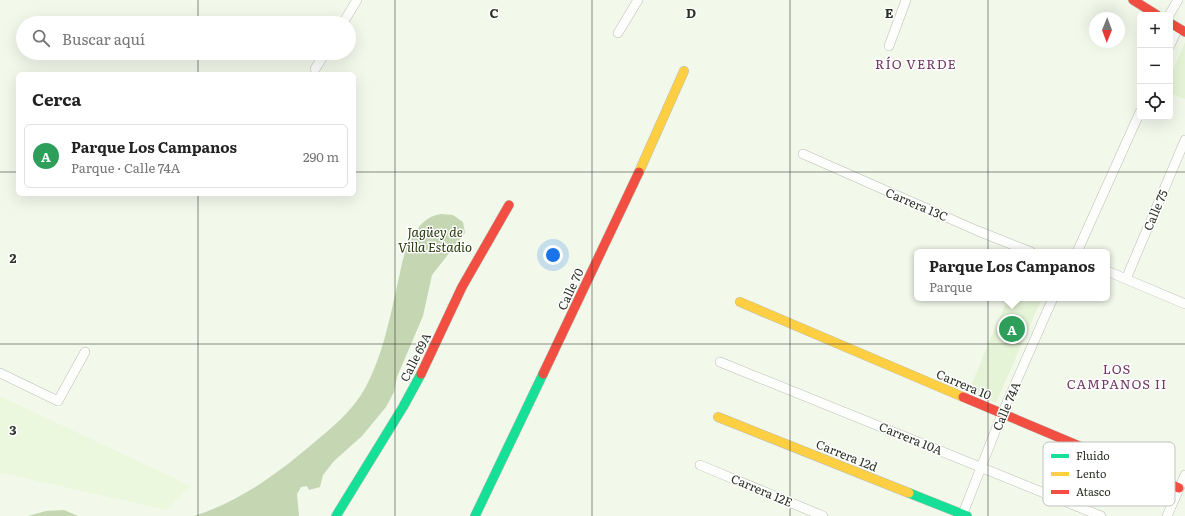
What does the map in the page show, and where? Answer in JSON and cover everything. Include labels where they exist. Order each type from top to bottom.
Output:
[{"type":"street","points":[[347,16],[357,0]]},
{"type":"street","points":[[889,46],[906,0]]},
{"type":"street","points":[[1133,0],[1152,12]]},
{"type":"street","points":[[1171,12],[1178,0]]},
{"type":"street","points":[[618,33],[635,1]]},
{"type":"street","points":[[1173,39],[1178,28]]},
{"type":"street","points":[[315,69],[321,60]]},
{"type":"street","name":"Calle 70","points":[[475,516],[653,143],[684,71]]},
{"type":"street","points":[[1078,249],[1137,119]]},
{"type":"street","name":"Calle 75","points":[[1126,279],[1185,140]]},
{"type":"street","name":"Carrera 13C","points":[[803,154],[978,231],[1023,249]]},
{"type":"street","name":"Calle 69A","points":[[336,516],[407,400],[434,349],[459,294],[508,205]]},
{"type":"street","points":[[1110,272],[1185,304]]},
{"type":"street","name":"Calle 74A","points":[[964,515],[981,466],[1002,414],[1052,301]]},
{"type":"street","name":"Carrera 10","points":[[740,302],[1002,414],[1075,442]]},
{"type":"street","points":[[0,372],[58,401],[85,352]]},
{"type":"street","name":"Carrera 10A","points":[[720,362],[1043,492]]},
{"type":"street","name":"Carrera 12d","points":[[718,417],[964,515]]},
{"type":"street","name":"Carrera 12E","points":[[700,465],[823,516]]},
{"type":"street","points":[[1175,500],[1183,483]]},
{"type":"street","name":"Carrera 10A","points":[[1077,506],[1101,516]]},
{"type":"street","points":[[1167,516],[1172,506]]},
{"type":"shaded area","points":[[1185,42],[1185,99],[1173,94],[1173,70]]},
{"type":"shaded area","points":[[1007,301],[1041,301],[996,403],[968,392]]},
{"type":"shaded area","points":[[0,396],[191,486],[166,510],[2,473],[0,475]]},
{"type":"water","name":"Jagüey de Villa Estadio","points":[[436,215],[453,215],[463,222],[465,233],[432,275],[423,316],[397,377],[394,392],[386,407],[362,436],[334,461],[323,475],[320,487],[309,490],[307,486],[301,487],[297,494],[299,516],[194,516],[211,510],[244,494],[274,474],[329,430],[351,408],[368,383],[379,356],[406,248],[424,222]]},
{"type":"water","points":[[64,510],[78,516],[28,516],[46,511]]},
{"type":"traffic: fast","points":[[336,516],[403,407],[421,374]]},
{"type":"traffic: fast","points":[[475,516],[543,374]]},
{"type":"traffic: fast","points":[[909,493],[967,516]]},
{"type":"traffic: slow","points":[[639,172],[684,71]]},
{"type":"traffic: slow","points":[[740,302],[963,397]]},
{"type":"traffic: slow","points":[[718,417],[909,493]]},
{"type":"traffic: jam","points":[[1133,0],[1152,12]]},
{"type":"traffic: jam","points":[[1173,25],[1185,32]]},
{"type":"traffic: jam","points":[[543,374],[639,172]]},
{"type":"traffic: jam","points":[[421,374],[462,287],[509,205]]},
{"type":"traffic: jam","points":[[963,397],[1070,442]]},
{"type":"traffic: jam","points":[[1175,486],[1179,488]]},
{"type":"place","name":"Parque Los Campanos","points":[[1012,329]]},
{"type":"district","name":"RÍO VERDE","points":[[916,63]]},
{"type":"district","name":"LOS CAMPANOS II","points":[[1117,376]]}]
